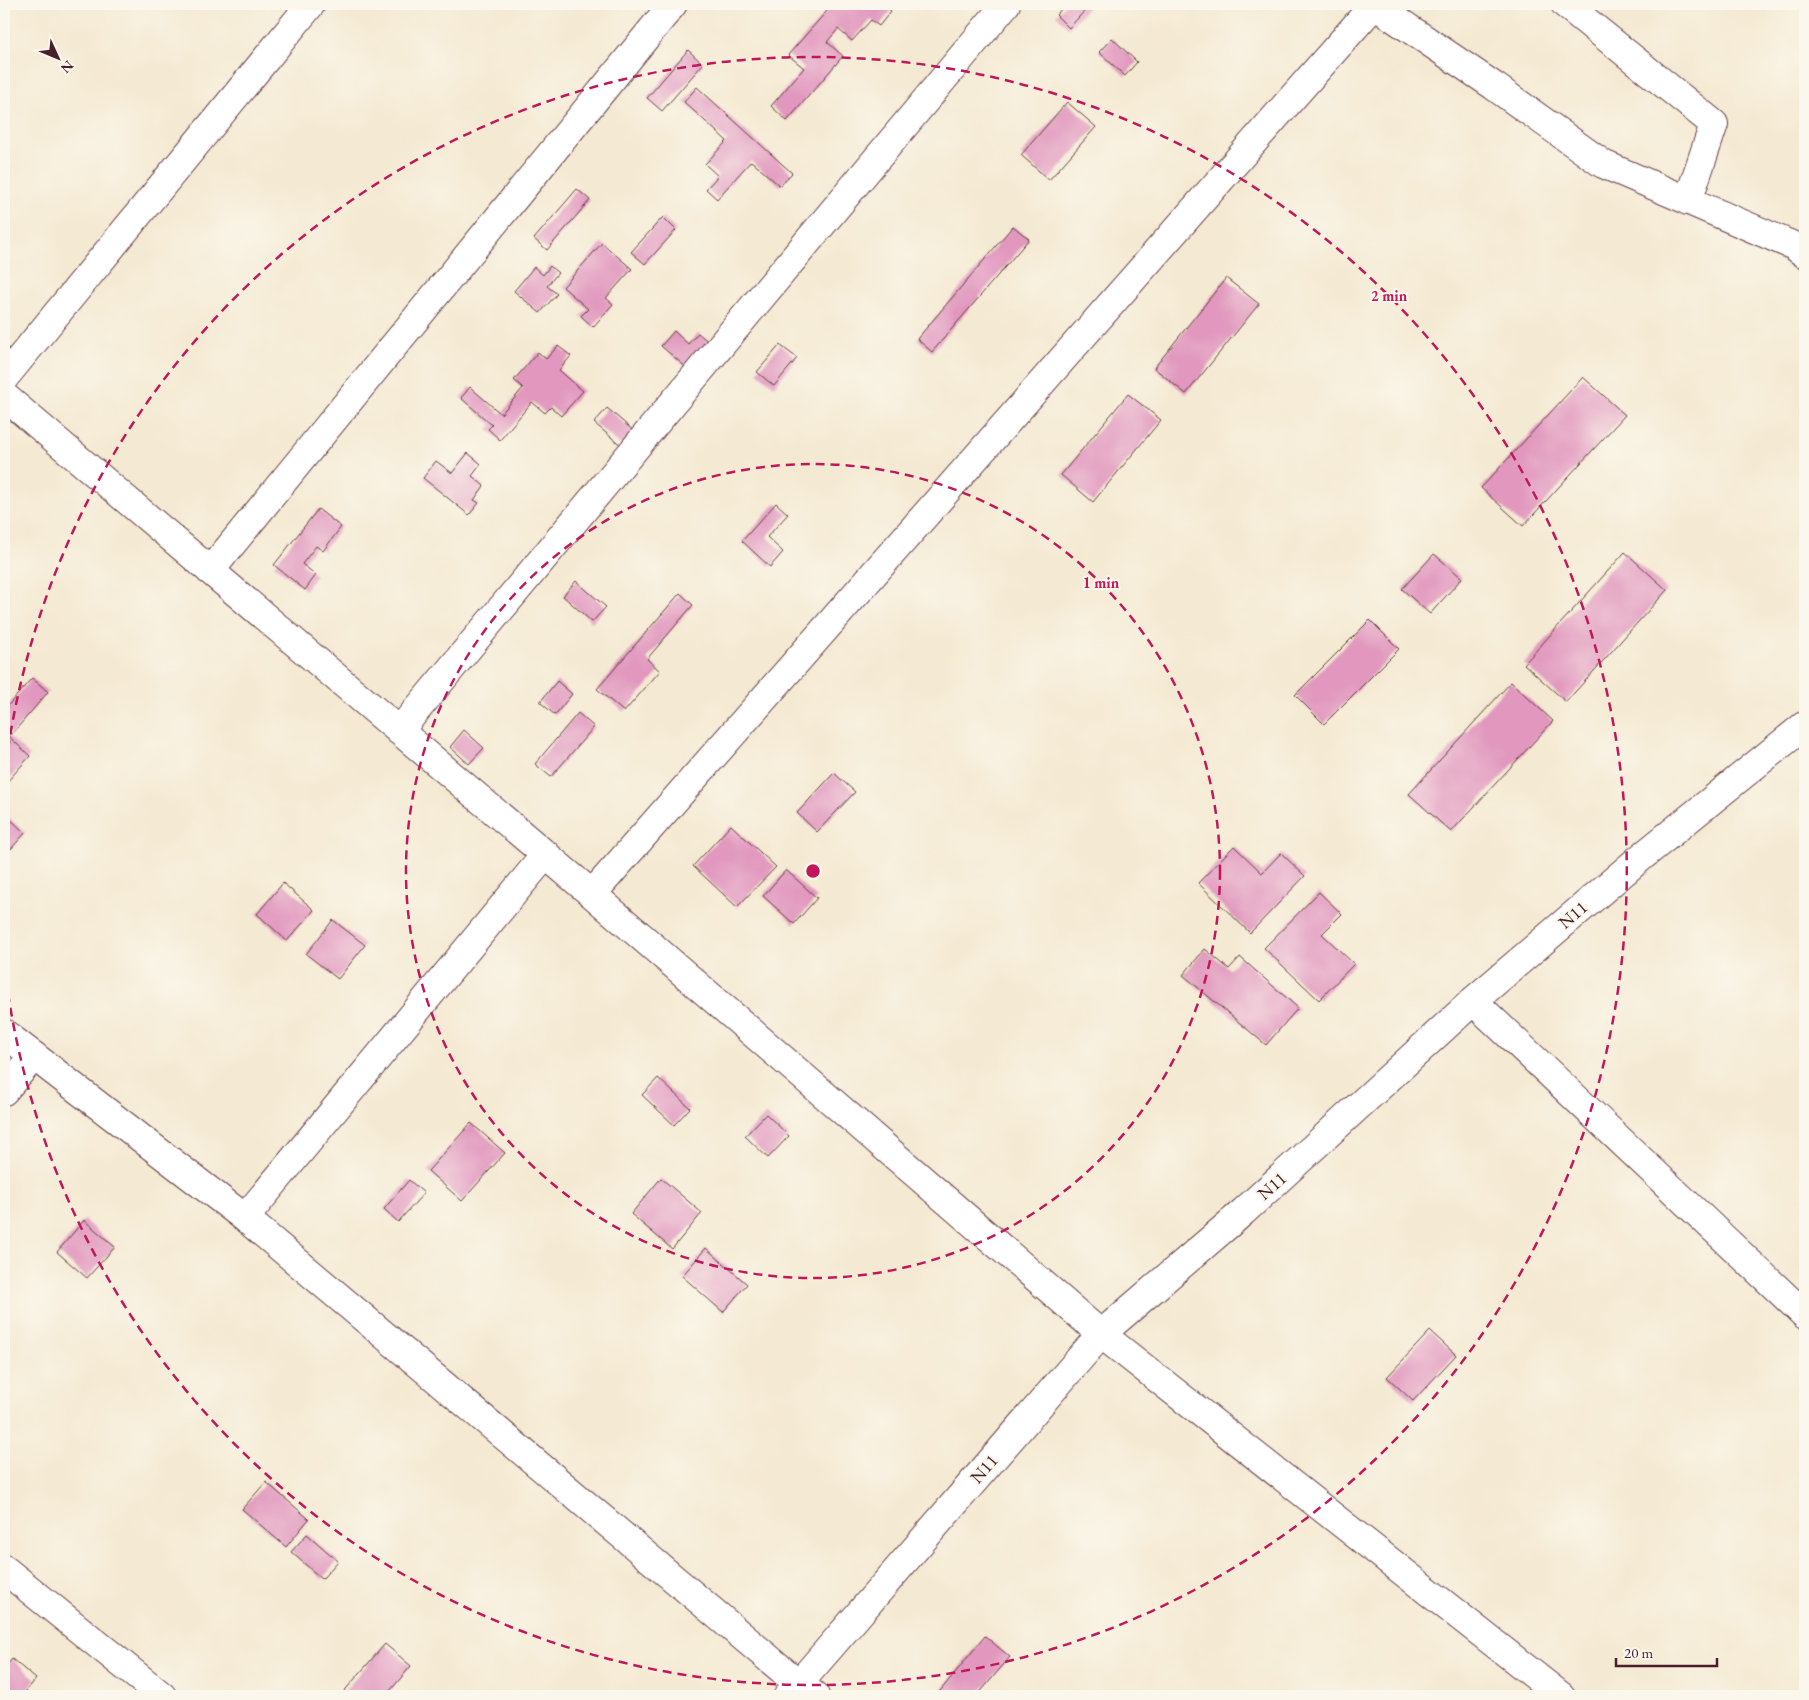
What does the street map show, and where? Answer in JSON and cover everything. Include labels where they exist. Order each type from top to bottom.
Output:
[{"type":"street","points":[[4,378],[311,4]]},
{"type":"street","points":[[210,571],[673,4]]},
{"type":"street","points":[[399,731],[1006,4]]},
{"type":"street","points":[[592,894],[1374,4],[1494,86],[1602,164],[1794,246],[1805,254]]},
{"type":"street","points":[[1565,4],[1714,124],[1688,200]]},
{"type":"street","points":[[4,396],[546,854],[1101,1334],[1561,1696]]},
{"type":"street","name":"N11","points":[[801,1692],[1101,1334],[1243,1212],[1474,1001],[1639,859],[1805,725]]},
{"type":"street","points":[[245,1218],[546,854]]},
{"type":"street","points":[[1474,1001],[1805,1315]]},
{"type":"street","points":[[4,1033],[245,1218],[801,1692]]},
{"type":"street","points":[[4,1091],[34,1056]]},
{"type":"street","points":[[4,1569],[162,1696]]},
{"type":"building","points":[[833,4],[883,4],[891,11],[879,26],[871,20],[852,41],[838,29],[827,42],[843,56],[787,121],[771,106],[804,68],[788,55]]},
{"type":"building","points":[[1066,4],[1087,4],[1089,6],[1069,28],[1056,15]]},
{"type":"building","points":[[1112,38],[1137,62],[1125,76],[1099,52]]},
{"type":"building","points":[[688,50],[703,64],[662,111],[647,98]]},
{"type":"building","points":[[697,87],[792,173],[780,186],[751,161],[717,199],[706,189],[718,176],[705,164],[727,141],[684,102]]},
{"type":"building","points":[[1067,102],[1096,127],[1049,180],[1021,155]]},
{"type":"building","points":[[577,189],[590,200],[547,250],[534,239]]},
{"type":"building","points":[[663,217],[676,230],[645,264],[631,252]]},
{"type":"building","points":[[1013,226],[1029,239],[932,352],[917,339]]},
{"type":"building","points":[[602,243],[632,269],[606,298],[613,304],[593,327],[581,316],[588,309],[563,287]]},
{"type":"building","points":[[550,266],[558,273],[547,286],[557,294],[540,313],[514,291],[534,267],[543,275]]},
{"type":"building","points":[[1226,278],[1259,304],[1186,394],[1154,368]]},
{"type":"building","points":[[674,331],[688,344],[698,333],[710,343],[687,368],[661,346]]},
{"type":"building","points":[[780,345],[797,358],[774,386],[757,372]]},
{"type":"building","points":[[558,346],[571,356],[559,370],[583,391],[561,416],[551,407],[545,413],[532,402],[500,440],[488,429],[492,425],[461,398],[470,387],[501,414],[523,388],[514,380],[538,352],[546,359]]},
{"type":"building","points":[[1583,377],[1625,415],[1523,526],[1481,488]]},
{"type":"building","points":[[1128,394],[1161,420],[1093,502],[1061,475]]},
{"type":"building","points":[[607,408],[636,433],[623,447],[594,423]]},
{"type":"building","points":[[468,453],[481,464],[472,476],[484,486],[474,500],[479,503],[469,515],[423,478],[436,461],[452,473]]},
{"type":"building","points":[[776,503],[788,514],[767,537],[783,552],[770,567],[742,541]]},
{"type":"building","points":[[318,509],[341,527],[323,551],[316,546],[302,564],[316,575],[305,590],[274,565]]},
{"type":"building","points":[[1625,552],[1667,590],[1566,702],[1524,664]]},
{"type":"building","points":[[1434,554],[1462,578],[1430,614],[1402,589]]},
{"type":"building","points":[[576,581],[606,607],[592,622],[563,596]]},
{"type":"building","points":[[680,593],[693,605],[647,659],[660,671],[624,712],[597,689]]},
{"type":"building","points":[[1370,620],[1399,649],[1324,724],[1295,695]]},
{"type":"building","points":[[32,678],[48,692],[12,734],[4,727],[4,710]]},
{"type":"building","points":[[557,681],[572,694],[555,715],[540,702]]},
{"type":"building","points":[[1511,682],[1553,721],[1451,832],[1409,794]]},
{"type":"building","points":[[578,713],[594,727],[551,777],[535,764]]},
{"type":"building","points":[[464,730],[484,748],[469,764],[450,747]]},
{"type":"building","points":[[4,732],[30,756],[6,783],[4,781]]},
{"type":"building","points":[[834,773],[855,792],[817,832],[797,813]]},
{"type":"building","points":[[4,813],[25,833],[11,849],[4,842]]},
{"type":"building","points":[[731,825],[776,867],[737,907],[693,866]]},
{"type":"building","points":[[1234,846],[1262,873],[1281,853],[1305,876],[1250,933],[1198,883]]},
{"type":"building","points":[[786,870],[817,898],[794,924],[763,896]]},
{"type":"building","points":[[283,883],[314,910],[287,941],[257,914]]},
{"type":"building","points":[[1319,892],[1342,914],[1322,934],[1354,964],[1319,1000],[1264,948]]},
{"type":"building","points":[[333,920],[365,945],[338,979],[306,954]]},
{"type":"building","points":[[1205,949],[1229,969],[1240,957],[1298,1008],[1266,1045],[1183,975]]},
{"type":"building","points":[[658,1078],[690,1108],[674,1125],[642,1095]]},
{"type":"building","points":[[766,1114],[789,1136],[768,1158],[745,1136]]},
{"type":"building","points":[[471,1123],[505,1153],[462,1201],[428,1171]]},
{"type":"building","points":[[661,1178],[702,1213],[672,1249],[631,1214]]},
{"type":"building","points":[[409,1180],[424,1193],[398,1222],[384,1209]]},
{"type":"building","points":[[84,1220],[115,1247],[87,1278],[57,1252]]},
{"type":"building","points":[[706,1248],[747,1284],[723,1312],[682,1276]]},
{"type":"building","points":[[1430,1331],[1456,1355],[1413,1401],[1387,1377]]},
{"type":"building","points":[[266,1482],[309,1519],[286,1547],[242,1509]]},
{"type":"building","points":[[307,1534],[338,1561],[322,1579],[291,1552]]},
{"type":"building","points":[[985,1636],[1010,1657],[977,1696],[936,1696]]},
{"type":"building","points":[[385,1644],[411,1666],[389,1692],[394,1696],[340,1696]]},
{"type":"building","points":[[12,1659],[36,1679],[22,1696],[4,1696],[4,1669]]}]
